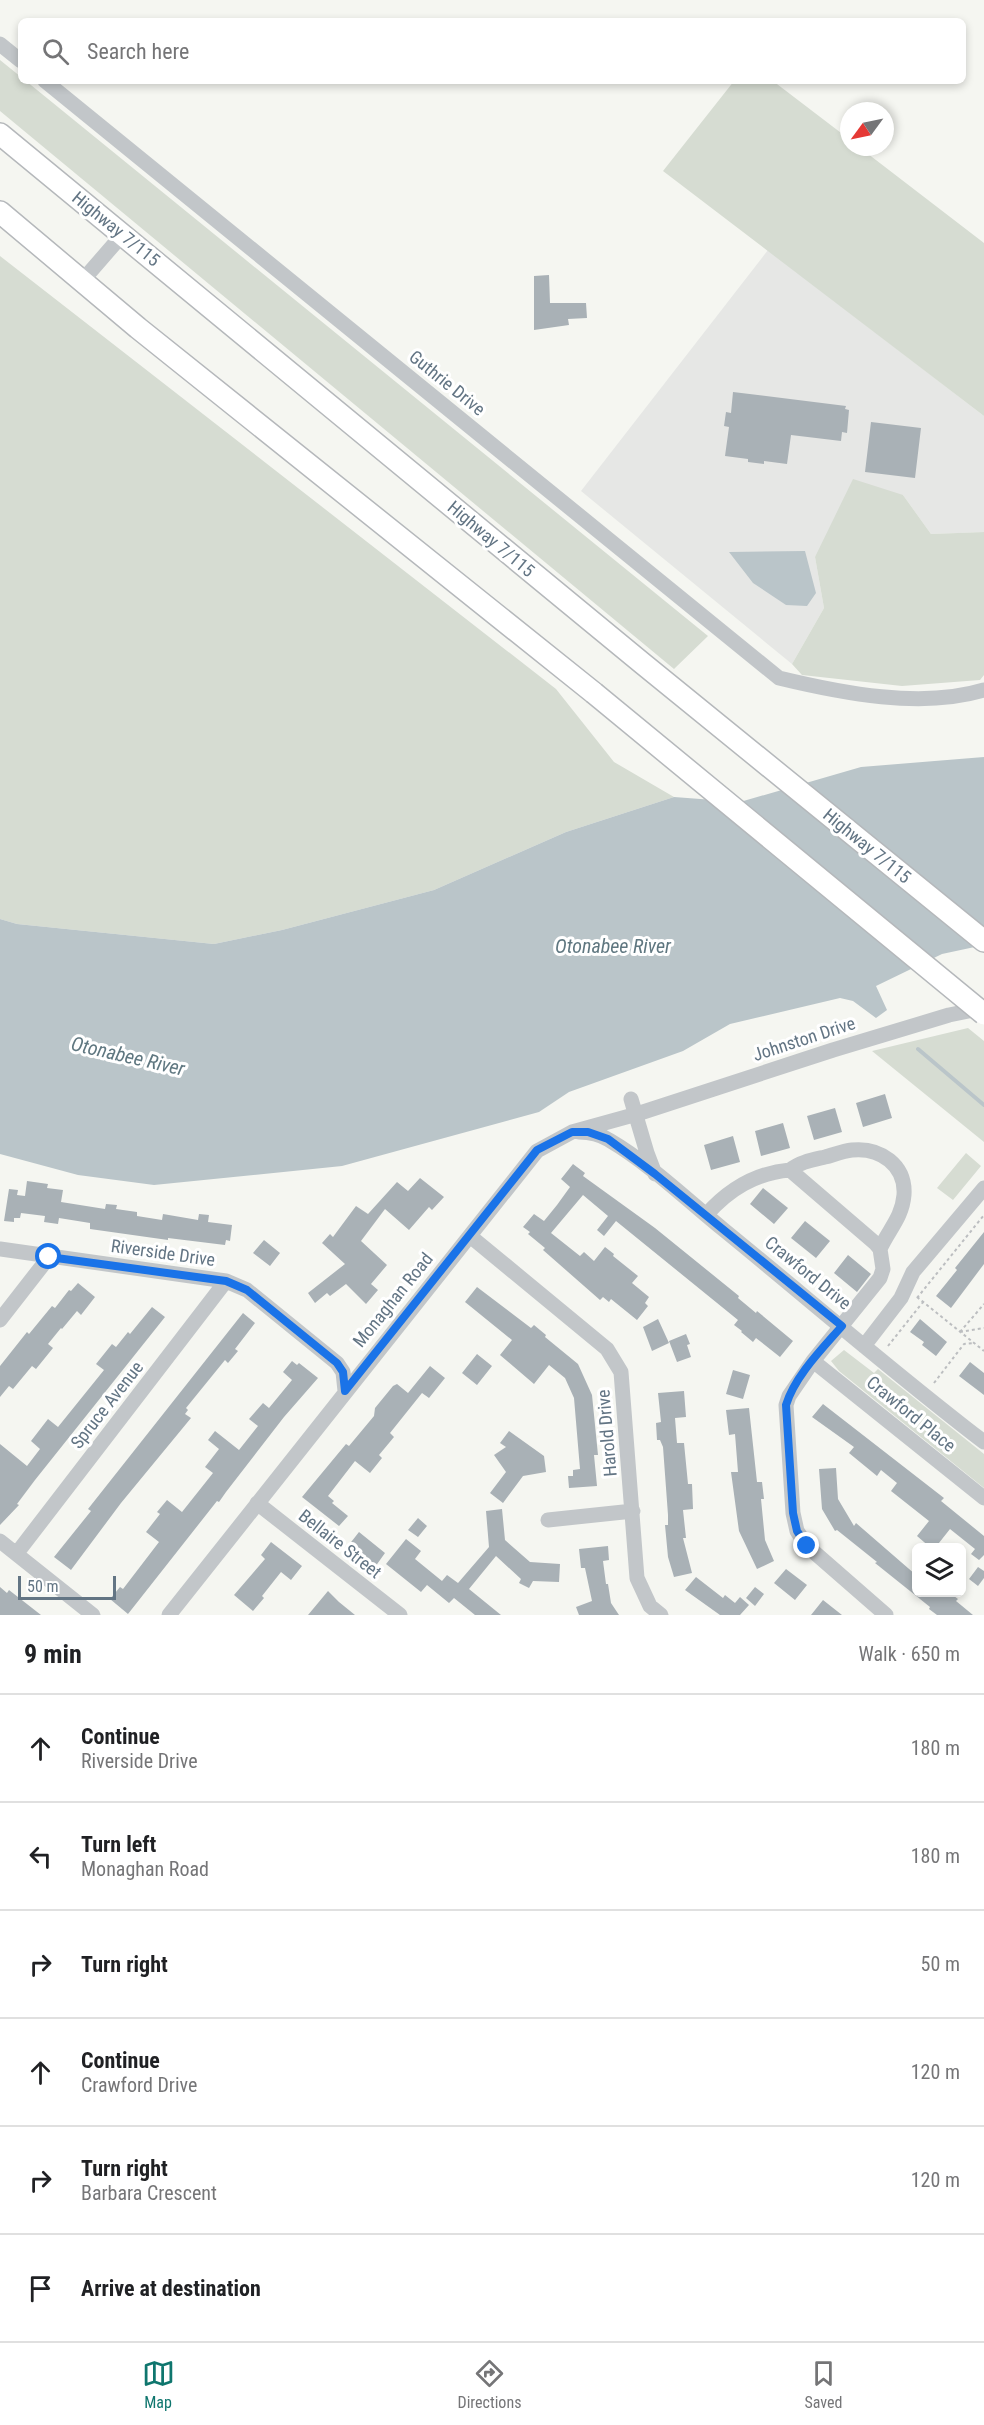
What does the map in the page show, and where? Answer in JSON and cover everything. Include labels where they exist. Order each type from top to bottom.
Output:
[{"type":"highway","name":"Highway 7/115","points":[[0,134],[642,663],[984,941]]},
{"type":"highway","points":[[0,212],[138,328]]},
{"type":"highway","points":[[0,226],[138,328],[594,693],[984,1014]]},
{"type":"street","points":[[0,44],[18,59]]},
{"type":"street","name":"Guthrie Drive","points":[[49,84],[779,678],[836,692],[938,700],[984,690]]},
{"type":"street","points":[[83,280],[123,234]]},
{"type":"street","name":"Johnston Drive","points":[[637,1114],[833,1050],[949,1015],[984,1008]]},
{"type":"street","points":[[631,1099],[646,1153],[655,1174]]},
{"type":"street","name":"Monaghan Road","points":[[169,1615],[537,1150],[572,1132],[637,1114]]},
{"type":"street","name":"Crawford Drive","points":[[572,1132],[588,1132],[608,1139],[655,1174],[924,1396],[984,1442]]},
{"type":"street","points":[[706,1215],[718,1201],[754,1177],[790,1170],[798,1164],[852,1150],[869,1150],[890,1160],[902,1172],[904,1193],[901,1211],[895,1227],[880,1249]]},
{"type":"street","points":[[790,1170],[880,1249],[883,1269],[880,1278],[813,1361],[789,1396],[786,1405],[793,1513],[797,1531],[807,1546],[886,1615]]},
{"type":"street","points":[[864,1346],[901,1298],[911,1293],[913,1272],[984,1188]]},
{"type":"street","name":"Harold Drive","points":[[470,1236],[608,1349],[621,1372],[637,1578],[650,1606],[661,1615]]},
{"type":"street","name":"Riverside Drive","points":[[0,1249],[226,1281],[247,1290],[337,1363],[343,1372],[345,1391]]},
{"type":"street","points":[[0,1320],[49,1257]]},
{"type":"street","name":"Spruce Avenue","points":[[17,1553],[226,1281]]},
{"type":"street","name":"Crawford Place","points":[[813,1361],[984,1498]]},
{"type":"street","name":"Bellaire Street","points":[[258,1503],[400,1615]]},
{"type":"street","points":[[548,1520],[633,1511]]},
{"type":"street","points":[[0,1541],[93,1615]]},
{"type":"path","points":[[984,1215],[911,1293],[984,1351]]},
{"type":"path","points":[[888,1346],[923,1302]]},
{"type":"path","points":[[964,1344],[962,1333],[984,1304]]},
{"type":"path","points":[[962,1333],[984,1328]]},
{"type":"path","points":[[934,1383],[964,1344],[974,1343]]},
{"type":"shaded area","points":[[0,60],[18,75],[18,84],[30,84],[708,636],[674,669],[0,111]]},
{"type":"shaded area","points":[[732,84],[777,84],[840,132],[840,156],[871,156],[984,243],[984,416],[663,171]]},
{"type":"shaded area","points":[[768,250],[984,416],[984,532],[931,534],[903,495],[815,557],[824,608],[792,664],[581,491]]},
{"type":"shaded area","points":[[0,256],[556,689],[614,762],[674,797],[566,832],[434,890],[282,930],[214,944],[17,924],[0,919]]},
{"type":"shaded area","points":[[853,479],[903,495],[931,534],[984,532],[984,675],[980,680],[902,686],[802,675],[792,664],[824,608],[815,557]]},
{"type":"shaded area","points":[[968,1028],[984,1041],[984,1142],[872,1051]]},
{"type":"shaded area","points":[[966,1153],[981,1166],[953,1200],[937,1188]]},
{"type":"shaded area","points":[[844,1350],[874,1373],[878,1369],[984,1454],[984,1488],[839,1371],[831,1361]]},
{"type":"water","points":[[805,551],[816,593],[807,606],[786,605],[753,583],[729,552]]},
{"type":"water","name":"Otonabee River","points":[[984,757],[984,945],[942,954],[876,986],[887,1010],[876,1018],[853,1001],[840,998],[730,1024],[683,1051],[569,1092],[539,1112],[342,1166],[154,1185],[78,1175],[0,1154],[0,919],[17,924],[214,944],[282,930],[434,890],[566,832],[674,797],[740,802],[861,767]]},
{"type":"building","points":[[549,275],[550,303],[586,303],[587,318],[568,319],[569,325],[534,330],[534,276]]},
{"type":"building","points":[[733,392],[846,406],[845,409],[849,410],[847,433],[842,432],[841,441],[791,435],[787,464],[764,461],[764,464],[748,462],[748,459],[725,456],[729,427],[724,426],[726,412],[731,413]]},
{"type":"building","points":[[871,422],[921,428],[915,478],[865,472]]},
{"type":"building","points":[[885,1094],[892,1118],[863,1127],[856,1103]]},
{"type":"building","points":[[835,1108],[842,1132],[814,1140],[807,1116]]},
{"type":"building","points":[[783,1123],[790,1148],[761,1156],[755,1131]]},
{"type":"building","points":[[733,1136],[740,1162],[711,1170],[704,1145]]},
{"type":"building","points":[[573,1164],[585,1173],[583,1176],[655,1228],[793,1341],[780,1357],[756,1338],[753,1342],[734,1325],[738,1320],[616,1221],[604,1236],[597,1230],[608,1216],[583,1195],[551,1233],[580,1256],[584,1252],[594,1261],[605,1247],[638,1276],[632,1283],[649,1297],[645,1303],[648,1306],[637,1320],[611,1299],[609,1302],[603,1297],[600,1300],[543,1250],[545,1248],[523,1227],[534,1214],[544,1221],[557,1205],[570,1187],[561,1179]]},
{"type":"building","points":[[420,1178],[444,1197],[432,1210],[429,1207],[409,1230],[385,1209],[361,1241],[387,1265],[371,1284],[378,1290],[366,1304],[346,1284],[330,1296],[327,1293],[315,1303],[308,1293],[345,1264],[322,1243],[330,1234],[333,1237],[356,1206],[368,1214],[397,1182],[408,1191]]},
{"type":"building","points":[[27,1181],[48,1184],[47,1188],[63,1190],[61,1202],[105,1209],[106,1204],[117,1205],[116,1209],[137,1212],[137,1216],[162,1220],[163,1214],[198,1220],[199,1214],[209,1215],[208,1222],[232,1225],[230,1241],[226,1240],[225,1245],[168,1238],[168,1240],[90,1229],[90,1223],[59,1218],[58,1224],[44,1222],[45,1216],[21,1213],[20,1218],[14,1218],[14,1222],[4,1221],[9,1189],[18,1190],[17,1195],[25,1196]]},
{"type":"building","points":[[763,1188],[788,1208],[774,1224],[750,1204]]},
{"type":"building","points":[[805,1221],[830,1241],[816,1258],[791,1238]]},
{"type":"building","points":[[984,1232],[984,1264],[951,1308],[936,1296]]},
{"type":"building","points":[[264,1240],[280,1253],[270,1266],[253,1253]]},
{"type":"building","points":[[848,1255],[871,1274],[857,1292],[834,1273]]},
{"type":"building","points":[[78,1283],[95,1297],[81,1315],[77,1311],[61,1328],[48,1344],[53,1348],[36,1369],[32,1366],[13,1389],[9,1386],[0,1397],[0,1366],[27,1332],[29,1334],[52,1306],[55,1308],[69,1290],[71,1291]]},
{"type":"building","points":[[477,1287],[531,1328],[534,1325],[578,1364],[592,1395],[598,1455],[594,1455],[597,1486],[569,1488],[568,1476],[573,1476],[573,1470],[580,1469],[574,1398],[565,1378],[549,1365],[534,1384],[500,1355],[512,1340],[465,1302]]},
{"type":"building","points":[[152,1307],[165,1317],[35,1480],[17,1504],[19,1505],[0,1525],[0,1444],[27,1466],[40,1449],[31,1441],[48,1419],[58,1427],[104,1370],[96,1364],[112,1344],[116,1347],[128,1332],[130,1334]]},
{"type":"building","points":[[243,1313],[255,1323],[235,1349],[238,1351],[228,1363],[225,1360],[186,1408],[188,1410],[185,1414],[191,1418],[121,1503],[71,1570],[54,1557],[91,1511],[88,1509]]},
{"type":"building","points":[[658,1319],[669,1343],[652,1351],[643,1327]]},
{"type":"building","points":[[920,1319],[947,1342],[936,1356],[922,1345],[924,1342],[910,1332]]},
{"type":"building","points":[[686,1334],[691,1357],[677,1362],[669,1341]]},
{"type":"building","points":[[477,1354],[492,1366],[477,1385],[462,1373]]},
{"type":"building","points":[[292,1361],[297,1365],[299,1363],[318,1378],[284,1417],[219,1502],[217,1501],[128,1614],[110,1599],[120,1587],[123,1589],[159,1542],[146,1532],[160,1514],[157,1512],[167,1500],[182,1512],[213,1473],[205,1467],[219,1449],[208,1440],[215,1431],[239,1450],[258,1426],[249,1419],[263,1403],[269,1408],[292,1380],[283,1372]]},
{"type":"building","points":[[970,1362],[984,1373],[984,1395],[959,1376]]},
{"type":"building","points":[[430,1366],[445,1378],[429,1398],[422,1393],[390,1433],[394,1437],[379,1455],[382,1458],[370,1473],[355,1461],[328,1496],[334,1501],[332,1503],[348,1516],[339,1526],[302,1497],[346,1444],[349,1446],[374,1416],[375,1408],[393,1386],[397,1384],[408,1393]]},
{"type":"building","points":[[733,1370],[750,1375],[743,1399],[726,1394]]},
{"type":"building","points":[[684,1391],[686,1417],[675,1418],[677,1443],[684,1443],[688,1484],[692,1484],[693,1509],[683,1510],[686,1538],[683,1538],[692,1573],[674,1577],[668,1557],[665,1525],[668,1525],[668,1515],[663,1447],[660,1440],[657,1440],[656,1423],[661,1422],[658,1393]]},
{"type":"building","points":[[823,1404],[944,1498],[941,1501],[984,1536],[984,1555],[979,1560],[971,1554],[975,1549],[950,1529],[939,1543],[925,1543],[917,1536],[929,1521],[891,1491],[897,1483],[881,1470],[877,1476],[849,1453],[854,1447],[812,1417]]},
{"type":"building","points":[[749,1408],[757,1482],[762,1482],[764,1499],[761,1499],[765,1540],[774,1561],[757,1569],[739,1531],[731,1472],[738,1472],[735,1434],[729,1435],[726,1410]]},
{"type":"building","points":[[509,1431],[544,1456],[546,1472],[523,1476],[503,1503],[490,1493],[506,1472],[494,1455],[506,1447],[500,1443]]},
{"type":"building","points":[[836,1468],[838,1499],[854,1526],[856,1523],[912,1572],[912,1593],[837,1530],[835,1531],[822,1509],[819,1469]]},
{"type":"building","points":[[502,1509],[505,1540],[530,1562],[560,1564],[559,1582],[533,1581],[529,1588],[519,1583],[521,1579],[496,1556],[469,1589],[501,1615],[475,1615],[454,1598],[449,1603],[427,1585],[421,1592],[386,1564],[406,1539],[421,1551],[415,1559],[442,1581],[447,1575],[458,1583],[489,1547],[486,1511]]},
{"type":"building","points":[[418,1518],[427,1526],[418,1537],[408,1530]]},
{"type":"building","points":[[359,1532],[385,1553],[375,1567],[348,1546]]},
{"type":"building","points":[[271,1542],[302,1566],[291,1580],[281,1572],[253,1611],[234,1595],[265,1559],[261,1555]]},
{"type":"building","points":[[608,1546],[609,1560],[603,1561],[606,1584],[608,1584],[611,1603],[619,1615],[579,1615],[576,1607],[592,1601],[585,1568],[581,1568],[579,1549]]},
{"type":"building","points":[[978,1567],[984,1571],[984,1578],[978,1586],[969,1579]]},
{"type":"building","points":[[786,1569],[807,1585],[795,1600],[774,1583]]},
{"type":"building","points":[[696,1577],[723,1598],[725,1595],[735,1603],[740,1597],[749,1605],[740,1615],[720,1615],[685,1590]]},
{"type":"building","points":[[0,1587],[7,1593],[9,1590],[41,1615],[0,1615]]},
{"type":"building","points":[[755,1587],[764,1594],[755,1606],[746,1598]]},
{"type":"building","points":[[328,1591],[339,1602],[355,1615],[308,1615]]},
{"type":"building","points":[[918,1597],[955,1597],[958,1599],[956,1601],[973,1615],[937,1615],[929,1609],[930,1607]]},
{"type":"building","points":[[823,1600],[842,1615],[811,1615]]},
{"type":"waterway","points":[[918,1049],[984,1105]]},
{"type":"route","points":[[49,1257],[226,1281],[247,1290],[337,1363],[343,1372],[345,1391],[537,1150],[572,1132],[588,1132],[608,1139],[655,1174],[842,1326],[813,1361],[789,1396],[786,1405],[793,1513],[797,1531],[807,1546]]}]
